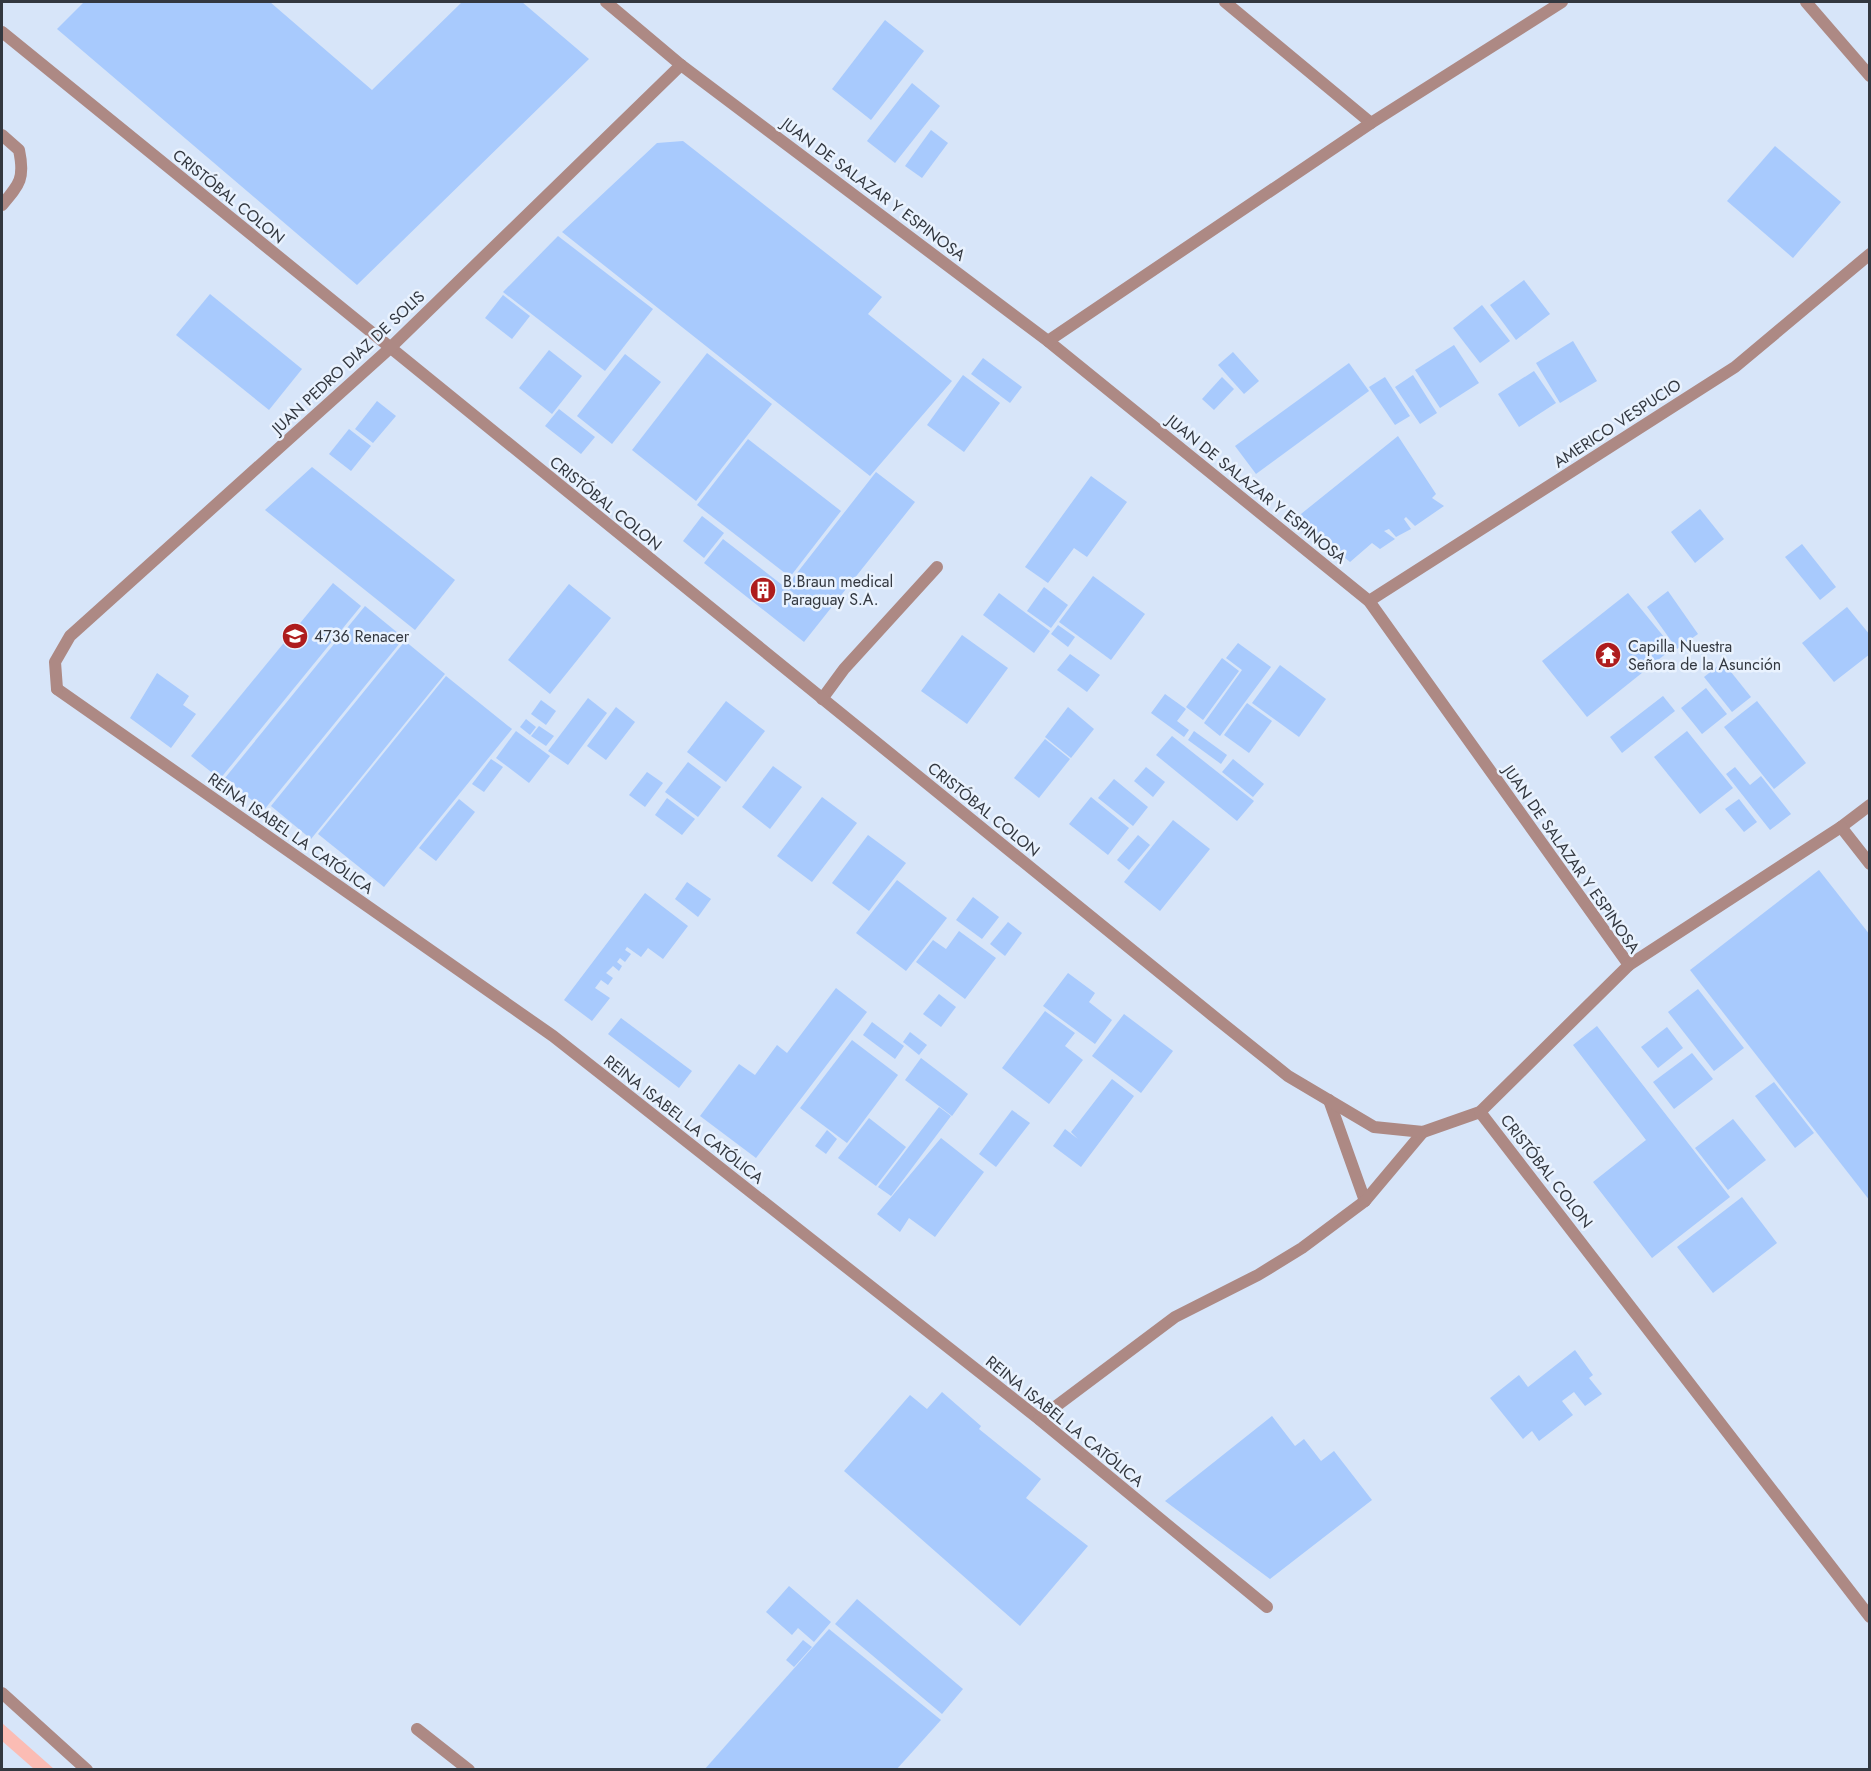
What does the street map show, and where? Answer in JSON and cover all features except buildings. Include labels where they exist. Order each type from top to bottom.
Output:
[{"type":"street","name":"JUAN DE SALAZAR Y ESPINOSA","points":[[606,2],[681,65],[1048,340],[1369,601],[1629,965],[1480,1112]]},
{"type":"street","points":[[1225,2],[1371,123]]},
{"type":"street","points":[[1048,340],[1371,123],[1562,2]]},
{"type":"street","points":[[1806,2],[1869,76]]},
{"type":"street","name":"CRISTÓBAL COLON","points":[[2,32],[1288,1076],[1374,1127],[1423,1132],[1480,1112],[1869,1617]]},
{"type":"street","name":"JUAN PEDRO DIAZ DE SOLIS","points":[[57,689],[55,662],[70,636],[390,348],[681,65]]},
{"type":"street","points":[[2,135],[20,150],[23,168],[19,184],[2,204]]},
{"type":"street","name":"AMERICO VESPUCIO","points":[[1369,601],[1735,367],[1869,254]]},
{"type":"street","points":[[822,699],[844,669],[937,567]]},
{"type":"street","name":"REINA ISABEL LA CATÓLICA","points":[[57,689],[553,1036],[1039,1419],[1267,1607]]},
{"type":"street","points":[[1629,965],[1841,827],[1869,806]]},
{"type":"street","points":[[1841,827],[1869,864]]},
{"type":"street","points":[[1329,1100],[1365,1201]]},
{"type":"street","points":[[1039,1419],[1175,1317],[1284,1259],[1365,1201],[1423,1132]]},
{"type":"street","points":[[2,1693],[87,1770]]},
{"type":"street","points":[[417,1729],[469,1770]]},
{"type":"shaded area","points":[[2,1723],[54,1769],[34,1769],[2,1741]]},
{"type":"place","name":"B.Braun medical Paraguay S.A.","points":[[763,590]]},
{"type":"place","name":"4736 Renacer","points":[[295,636]]},
{"type":"place","name":"Capilla Nuestra Señora de la Asunción","points":[[1608,655]]}]
